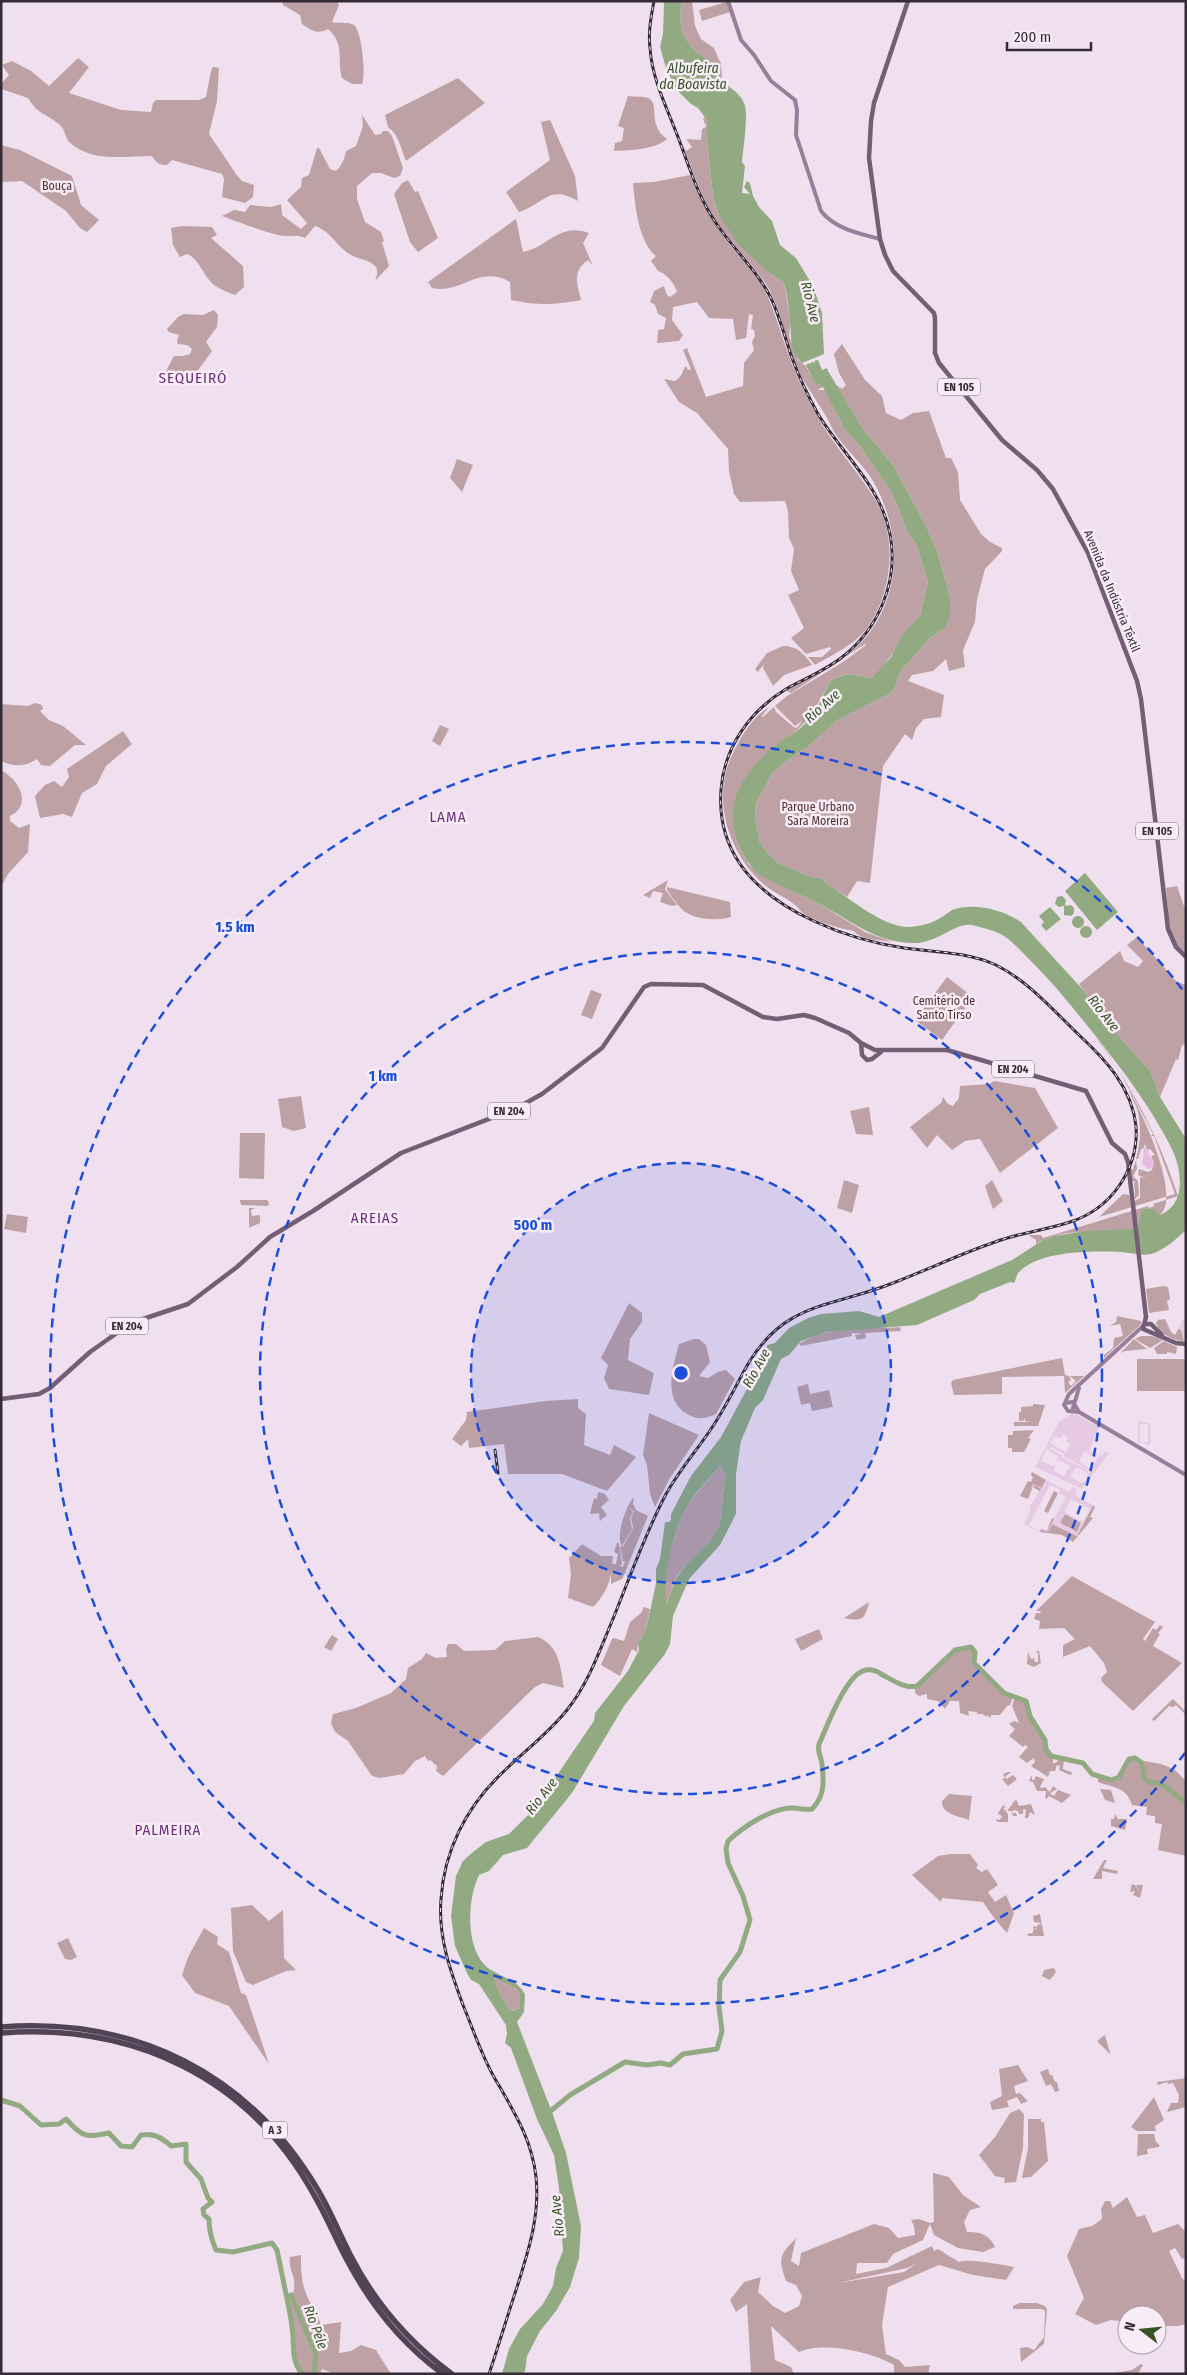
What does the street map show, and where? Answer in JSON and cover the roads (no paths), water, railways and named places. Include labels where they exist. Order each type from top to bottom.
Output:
[{"type":"highway","name":"A 3","points":[[1,2027],[51,2026],[78,2028],[129,2038],[176,2056],[200,2069],[236,2094],[265,2119],[303,2166],[320,2192],[356,2266],[385,2310],[423,2350],[452,2374]]},
{"type":"highway","name":"A 3","points":[[1,2033],[50,2031],[77,2033],[127,2044],[159,2055],[197,2074],[240,2104],[261,2123],[299,2169],[347,2262],[381,2313],[419,2355],[443,2374]]},
{"type":"main road","points":[[728,1],[741,40],[754,55],[771,81],[794,100],[797,110],[796,135],[821,211],[827,218],[851,231],[880,239]]},
{"type":"main road","name":"Avenida da Indústria Têxtil","points":[[908,1],[879,86],[870,121],[870,158],[880,239],[893,271],[934,313],[936,318],[935,353],[939,363],[1002,440],[1047,481],[1088,553],[1137,681],[1142,706],[1168,929],[1176,947],[1186,957]]},
{"type":"main road","name":"EN 204","points":[[1,1399],[39,1394],[50,1388],[81,1360],[131,1323],[188,1304],[237,1267],[263,1242],[402,1153],[518,1108],[542,1094],[602,1048],[644,987],[651,984],[703,985],[763,1017],[777,1019],[800,1015],[812,1017],[849,1033],[860,1043],[868,1046],[875,1052],[947,1050],[1080,1088],[1091,1097],[1112,1142],[1120,1149],[1128,1162],[1146,1317],[1144,1325]]},
{"type":"main road","points":[[860,1043],[862,1051],[868,1046]]},
{"type":"main road","name":"EN 204","points":[[862,1051],[862,1055],[867,1060],[872,1059],[875,1052]]},
{"type":"main road","points":[[1169,1340],[1149,1323],[1144,1325],[1137,1334],[1069,1394],[1065,1403],[1065,1409],[1071,1412],[1079,1412],[1186,1475]]},
{"type":"main road","points":[[1144,1325],[1147,1332]]},
{"type":"main road","points":[[1147,1332],[1152,1326]]},
{"type":"main road","points":[[1137,1334],[1147,1332],[1186,1344]]},
{"type":"main road","points":[[1071,1412],[1080,1386]]},
{"type":"main road","points":[[1065,1403],[1072,1401],[1079,1412]]},
{"type":"water","name":"Albufeira da Boavista","points":[[664,1],[682,1],[680,20],[689,44],[702,56],[711,61],[711,68],[716,76],[738,94],[744,103],[746,123],[742,162],[745,166],[742,193],[750,194],[744,187],[747,181],[750,183],[753,196],[759,207],[772,221],[780,245],[796,258],[813,286],[822,313],[824,354],[802,363],[794,353],[784,283],[768,272],[738,244],[719,215],[713,196],[706,130],[707,120],[698,108],[691,104],[676,89],[666,68],[660,47],[663,34]]},
{"type":"water","name":"Rio Ave","points":[[818,360],[822,370],[827,368],[863,429],[893,465],[927,528],[938,554],[950,597],[950,612],[946,627],[930,638],[900,672],[895,688],[889,694],[836,721],[808,747],[773,772],[756,803],[755,817],[760,843],[778,863],[809,876],[822,879],[867,911],[899,926],[909,927],[926,924],[963,907],[980,907],[998,911],[1021,922],[1084,991],[1107,1023],[1151,1072],[1160,1097],[1186,1139],[1186,1230],[1166,1247],[1151,1254],[1081,1252],[1039,1260],[1028,1265],[1018,1273],[1014,1283],[1010,1282],[980,1294],[974,1300],[917,1325],[826,1332],[801,1341],[789,1355],[781,1359],[763,1400],[755,1408],[741,1441],[736,1474],[736,1514],[720,1545],[689,1579],[673,1616],[670,1644],[665,1654],[624,1706],[572,1793],[527,1848],[503,1855],[489,1871],[479,1875],[475,1885],[470,1911],[472,1939],[482,1962],[491,1970],[514,1982],[525,1994],[524,2012],[517,2022],[566,2153],[581,2226],[579,2258],[570,2287],[556,2311],[540,2331],[527,2356],[525,2371],[521,2374],[502,2374],[509,2349],[520,2329],[543,2304],[553,2286],[556,2268],[563,2251],[559,2188],[554,2155],[537,2119],[511,2048],[505,2043],[506,2025],[479,1984],[471,1980],[455,1946],[451,1916],[456,1876],[463,1861],[486,1842],[509,1834],[534,1809],[594,1721],[595,1713],[628,1671],[639,1650],[638,1644],[646,1630],[656,1583],[656,1569],[660,1559],[665,1522],[671,1520],[671,1514],[691,1476],[721,1437],[747,1389],[761,1354],[768,1345],[775,1343],[789,1328],[808,1318],[821,1314],[859,1311],[879,1317],[1012,1260],[1043,1240],[1054,1236],[1086,1231],[1132,1229],[1138,1225],[1141,1212],[1144,1209],[1154,1209],[1160,1215],[1169,1210],[1175,1203],[1180,1185],[1178,1165],[1171,1147],[1135,1088],[1064,997],[1008,939],[993,931],[972,925],[960,926],[932,939],[916,943],[890,940],[878,936],[758,874],[752,868],[738,844],[733,826],[733,808],[738,791],[753,767],[766,753],[809,720],[831,680],[849,674],[872,678],[891,657],[901,637],[920,616],[928,582],[916,544],[908,533],[892,493],[859,445],[844,428],[823,387],[814,382],[806,365],[809,363],[811,366],[810,363],[813,362],[815,364],[814,361]],"holes":[[[720,1466],[725,1476],[720,1523],[710,1541],[688,1562],[676,1578],[667,1603],[666,1579],[668,1565],[679,1524],[693,1497]],[[494,1978],[515,1988],[520,1993],[520,2008],[513,2011],[510,2010],[500,1994]]]},
{"type":"water","points":[[1085,873],[1118,912],[1097,930],[1065,891]]},
{"type":"water","points":[[1062,896],[1066,900],[1065,906],[1071,905],[1074,908],[1074,913],[1071,916],[1064,915],[1064,906],[1059,907],[1055,904],[1057,897]]},
{"type":"water","points":[[1050,907],[1061,919],[1046,931],[1041,925],[1044,922],[1039,916]]},
{"type":"water","points":[[1078,916],[1084,922],[1078,928],[1072,922]]},
{"type":"water","points":[[1086,926],[1092,932],[1086,938],[1080,932]]},
{"type":"waterway","points":[[547,2114],[570,2095],[625,2062],[647,2065],[661,2063],[670,2065],[683,2054],[717,2049],[722,2031],[719,2007],[720,1980],[740,1952],[750,1920],[743,1896],[728,1863],[726,1849],[728,1841],[749,1824],[775,1811],[792,1808],[812,1809],[816,1804],[821,1794],[823,1782],[822,1764],[818,1749],[819,1744],[844,1690],[859,1673],[872,1670],[903,1685],[917,1686],[955,1650],[971,1647],[975,1652],[974,1663],[1004,1693],[1026,1701],[1030,1716],[1045,1740],[1046,1749],[1051,1756],[1083,1763],[1092,1774],[1111,1780],[1119,1777],[1129,1759],[1135,1758],[1141,1762],[1145,1779],[1149,1782],[1162,1784],[1186,1803]]},
{"type":"waterway","name":"Rio Péle","points":[[1,2100],[20,2106],[41,2125],[59,2124],[66,2119],[85,2135],[109,2133],[121,2146],[132,2147],[141,2135],[157,2136],[171,2146],[186,2144],[186,2162],[201,2179],[208,2198],[212,2202],[203,2209],[204,2215],[209,2219],[211,2235],[216,2250],[233,2252],[272,2243],[277,2250],[287,2299],[291,2295],[316,2354],[314,2374]]},
{"type":"waterway","name":"Rio Péle","points":[[287,2299],[292,2324],[294,2357],[302,2374]]},
{"type":"railway","points":[[489,2374],[530,2245],[537,2191],[534,2163],[526,2137],[481,2050],[458,1992],[443,1940],[441,1927],[443,1881],[452,1847],[459,1831],[467,1816],[488,1788],[552,1727],[574,1700],[596,1659],[643,1544],[665,1496],[680,1471],[725,1407],[748,1364],[762,1343],[778,1328],[812,1309],[893,1283],[1004,1239],[1061,1225],[1085,1216],[1098,1208],[1120,1185],[1133,1157],[1136,1142],[1134,1112],[1116,1076],[1089,1045],[1019,979],[996,965],[974,957],[883,944],[837,931],[814,921],[792,910],[754,881],[740,864],[730,847],[722,819],[721,790],[723,774],[733,745],[750,719],[761,708],[786,689],[834,663],[866,633],[883,603],[888,586],[892,552],[890,534],[878,501],[870,485],[814,407],[795,365],[771,298],[759,278],[716,223],[699,192],[661,93],[651,60],[649,36],[654,1]]},
{"type":"railway","points":[[495,1450],[498,1473]]},
{"type":"district","name":"SEQUEIRÓ","points":[[193,378]]},
{"type":"district","name":"LAMA","points":[[448,817]]},
{"type":"district","name":"AREIAS","points":[[375,1218]]},
{"type":"district","name":"PALMEIRA","points":[[168,1830]]},
{"type":"park label","name":"Bouça","points":[[57,186]]},
{"type":"park label","name":"Parque Urbano Sara Moreira","points":[[818,814]]},
{"type":"park label","name":"Cemitério de Santo Tirso","points":[[944,1008]]}]
